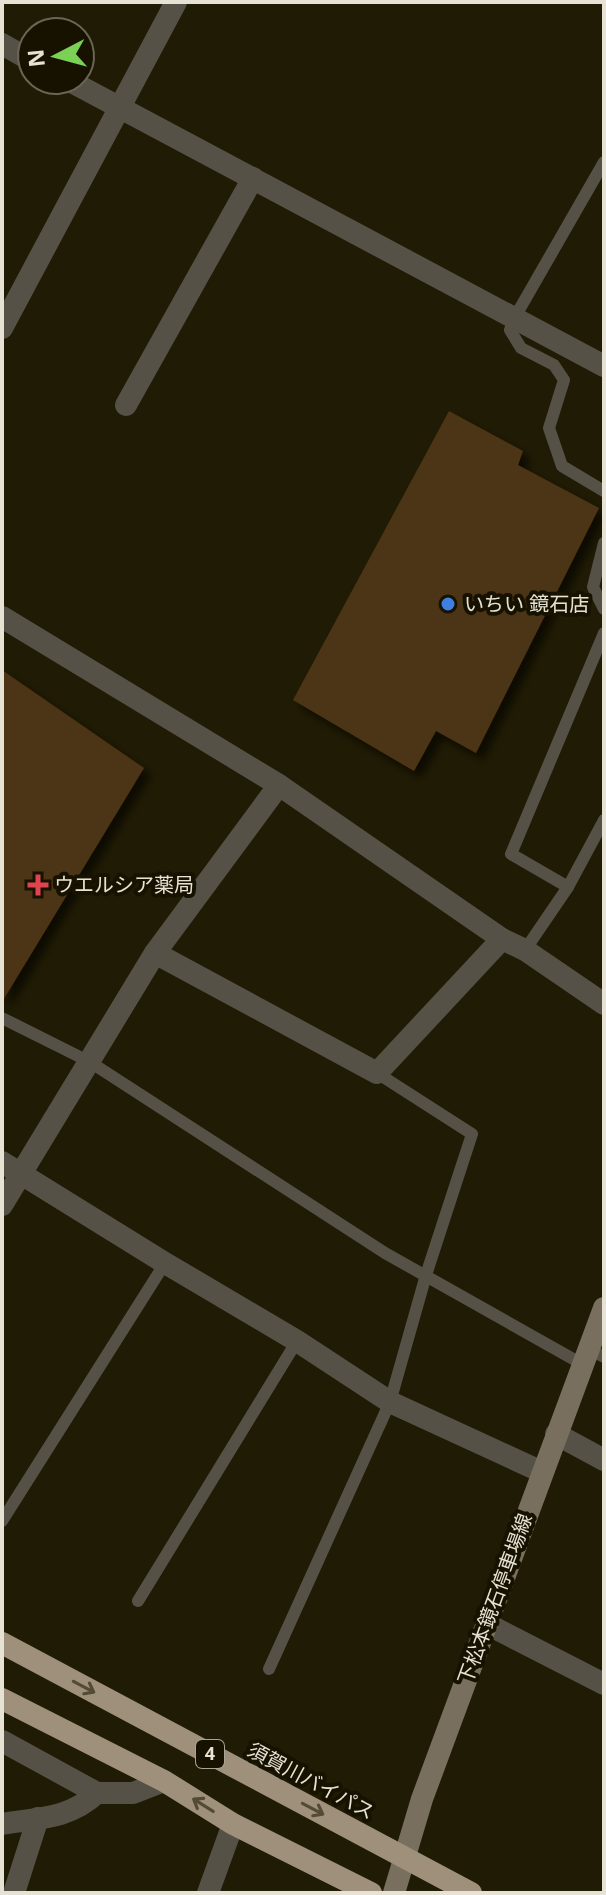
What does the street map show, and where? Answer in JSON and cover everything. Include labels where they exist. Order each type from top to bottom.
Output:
[{"type":"highway","name":"須賀川バイパス","points":[[2,1643],[471,1893]]},
{"type":"highway","name":"4","points":[[2,1699],[164,1781],[233,1824],[371,1893]]},
{"type":"main road","name":"下松本鏡石停車場線","points":[[394,1893],[422,1799],[556,1434],[592,1357],[604,1308]]},
{"type":"street","points":[[2,328],[176,2]]},
{"type":"street","points":[[96,95],[604,366]]},
{"type":"street","points":[[126,405],[253,178]]},
{"type":"street","points":[[2,617],[279,785],[502,939],[525,950],[604,1004]]},
{"type":"street","points":[[2,1205],[155,953],[279,785]]},
{"type":"street","points":[[155,953],[377,1073],[502,939]]},
{"type":"street","points":[[2,1162],[297,1341],[390,1402],[542,1472]]},
{"type":"street","points":[[556,1434],[604,1460]]},
{"type":"street","points":[[487,1624],[604,1684]]},
{"type":"street","points":[[2,1741],[97,1793],[133,1793],[164,1781]]},
{"type":"street","points":[[2,1824],[81,1808],[97,1793]]},
{"type":"street","points":[[14,1893],[38,1818]]},
{"type":"street","points":[[208,1893],[233,1824]]},
{"type":"lane","points":[[604,162],[510,330],[521,348],[554,365],[564,380],[549,428],[562,466],[604,491]]},
{"type":"lane","points":[[604,543],[593,587],[604,609]]},
{"type":"lane","points":[[568,887],[511,854],[604,633]]},
{"type":"lane","points":[[525,950],[568,887],[604,820]]},
{"type":"lane","points":[[2,1018],[90,1062],[385,1253],[592,1357]]},
{"type":"lane","points":[[269,1669],[390,1402],[426,1275],[472,1134],[377,1073]]},
{"type":"lane","points":[[2,1521],[165,1263]]},
{"type":"lane","points":[[138,1601],[297,1341]]},
{"type":"building","name":"いちい 鏡石店","points":[[449,411],[523,451],[518,465],[599,508],[476,753],[436,731],[414,771],[293,700]]},
{"type":"building","name":"ウエルシア薬局","points":[[2,670],[144,768],[2,1002]]},
{"type":"place","name":"いちい 鏡石店","points":[[448,604]]},
{"type":"place","name":"ウエルシア薬局","points":[[38,885]]}]
